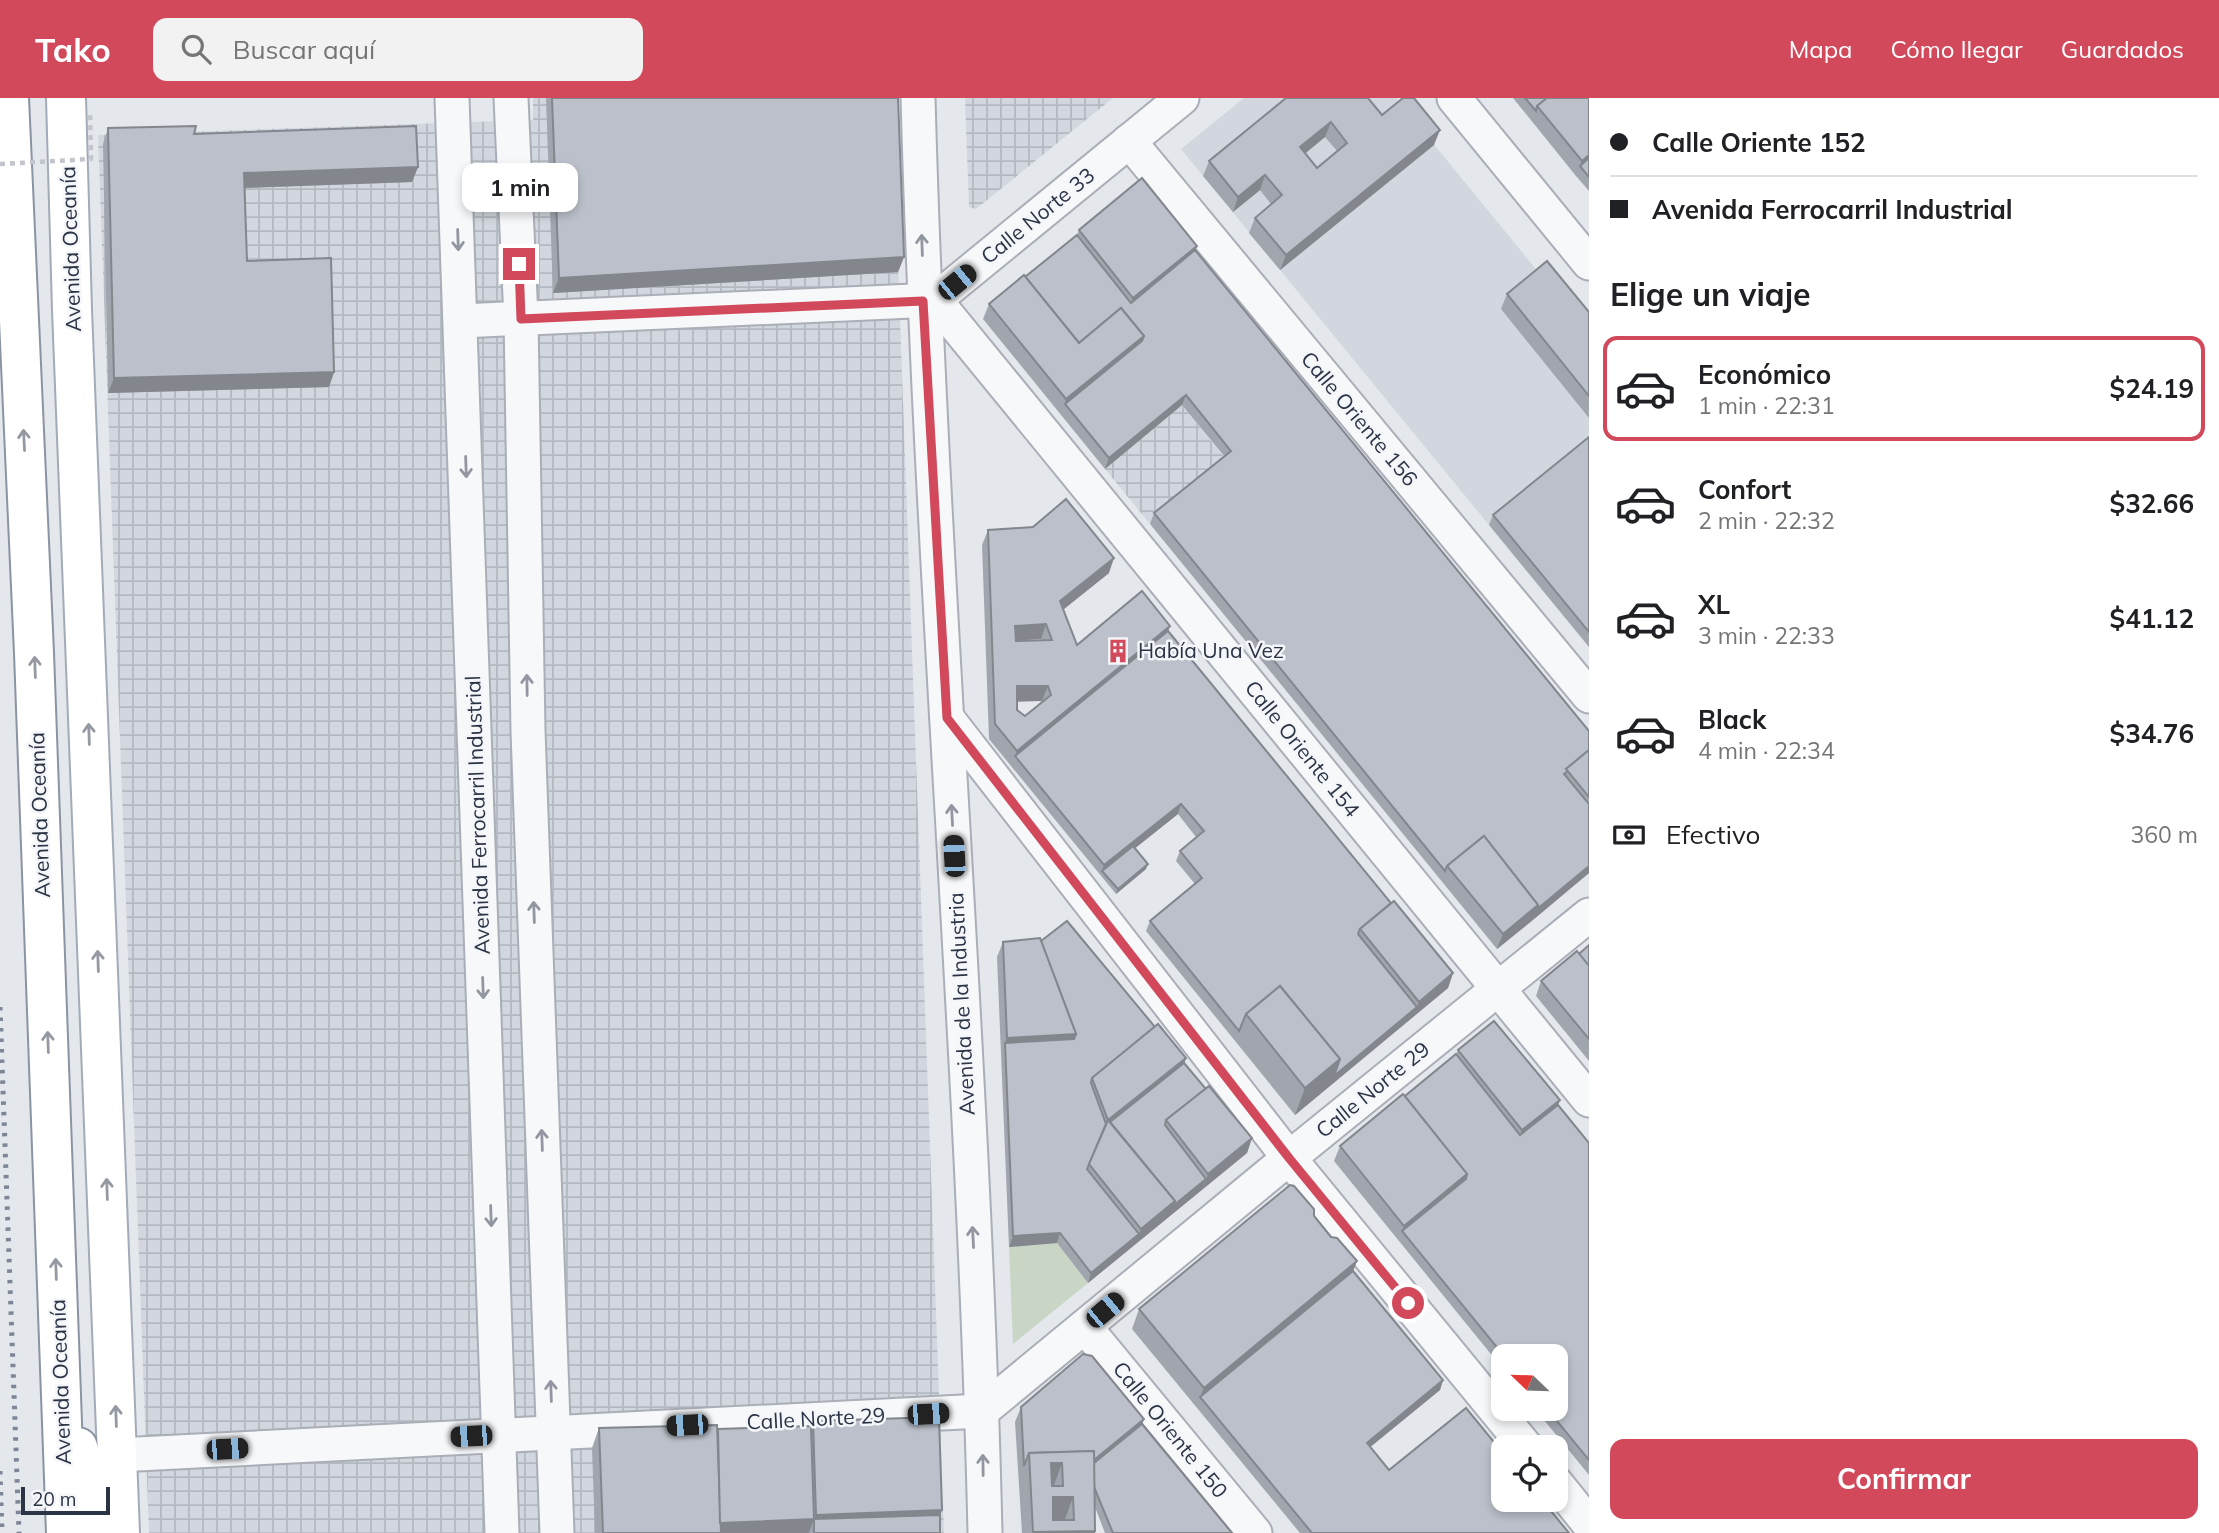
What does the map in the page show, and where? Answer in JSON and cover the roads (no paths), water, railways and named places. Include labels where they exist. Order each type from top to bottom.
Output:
[{"type":"main road","name":"Avenida Oceanía","points":[[9,98],[34,653],[66,1533]]},
{"type":"main road","points":[[13,220],[31,98]]},
{"type":"main road","name":"Avenida Oceanía","points":[[78,105],[73,338],[120,1533]]},
{"type":"main road","points":[[61,1381],[102,1533]]},
{"type":"street","name":"Avenida Ferrocarril Industrial","points":[[452,98],[502,1533]]},
{"type":"street","points":[[511,98],[521,319],[528,731],[557,1533]]},
{"type":"street","name":"Avenida de la Industria","points":[[918,98],[982,1411],[985,1533]]},
{"type":"street","name":"Calle Norte 33","points":[[929,300],[1182,98]]},
{"type":"street","points":[[1454,98],[1589,263]]},
{"type":"street","name":"Calle Oriente 156","points":[[1129,141],[1589,696]]},
{"type":"street","points":[[461,321],[929,300]]},
{"type":"street","name":"Calle Oriente 154","points":[[929,300],[1589,1100]]},
{"type":"street","points":[[947,718],[1289,1158],[1516,1435]]},
{"type":"street","points":[[475,735],[528,731]]},
{"type":"street","name":"Calle Norte 29","points":[[118,1455],[982,1411],[1589,915]]},
{"type":"street","name":"Calle Oriente 150","points":[[1085,1327],[1255,1533]]},
{"type":"street","points":[[1568,1498],[1589,1524]]},
{"type":"railway","points":[[0,1007],[19,1533]]},
{"type":"railway","points":[[0,1471],[2,1533]]},
{"type":"place","name":"Había Una Vez","points":[[1118,651]]}]
